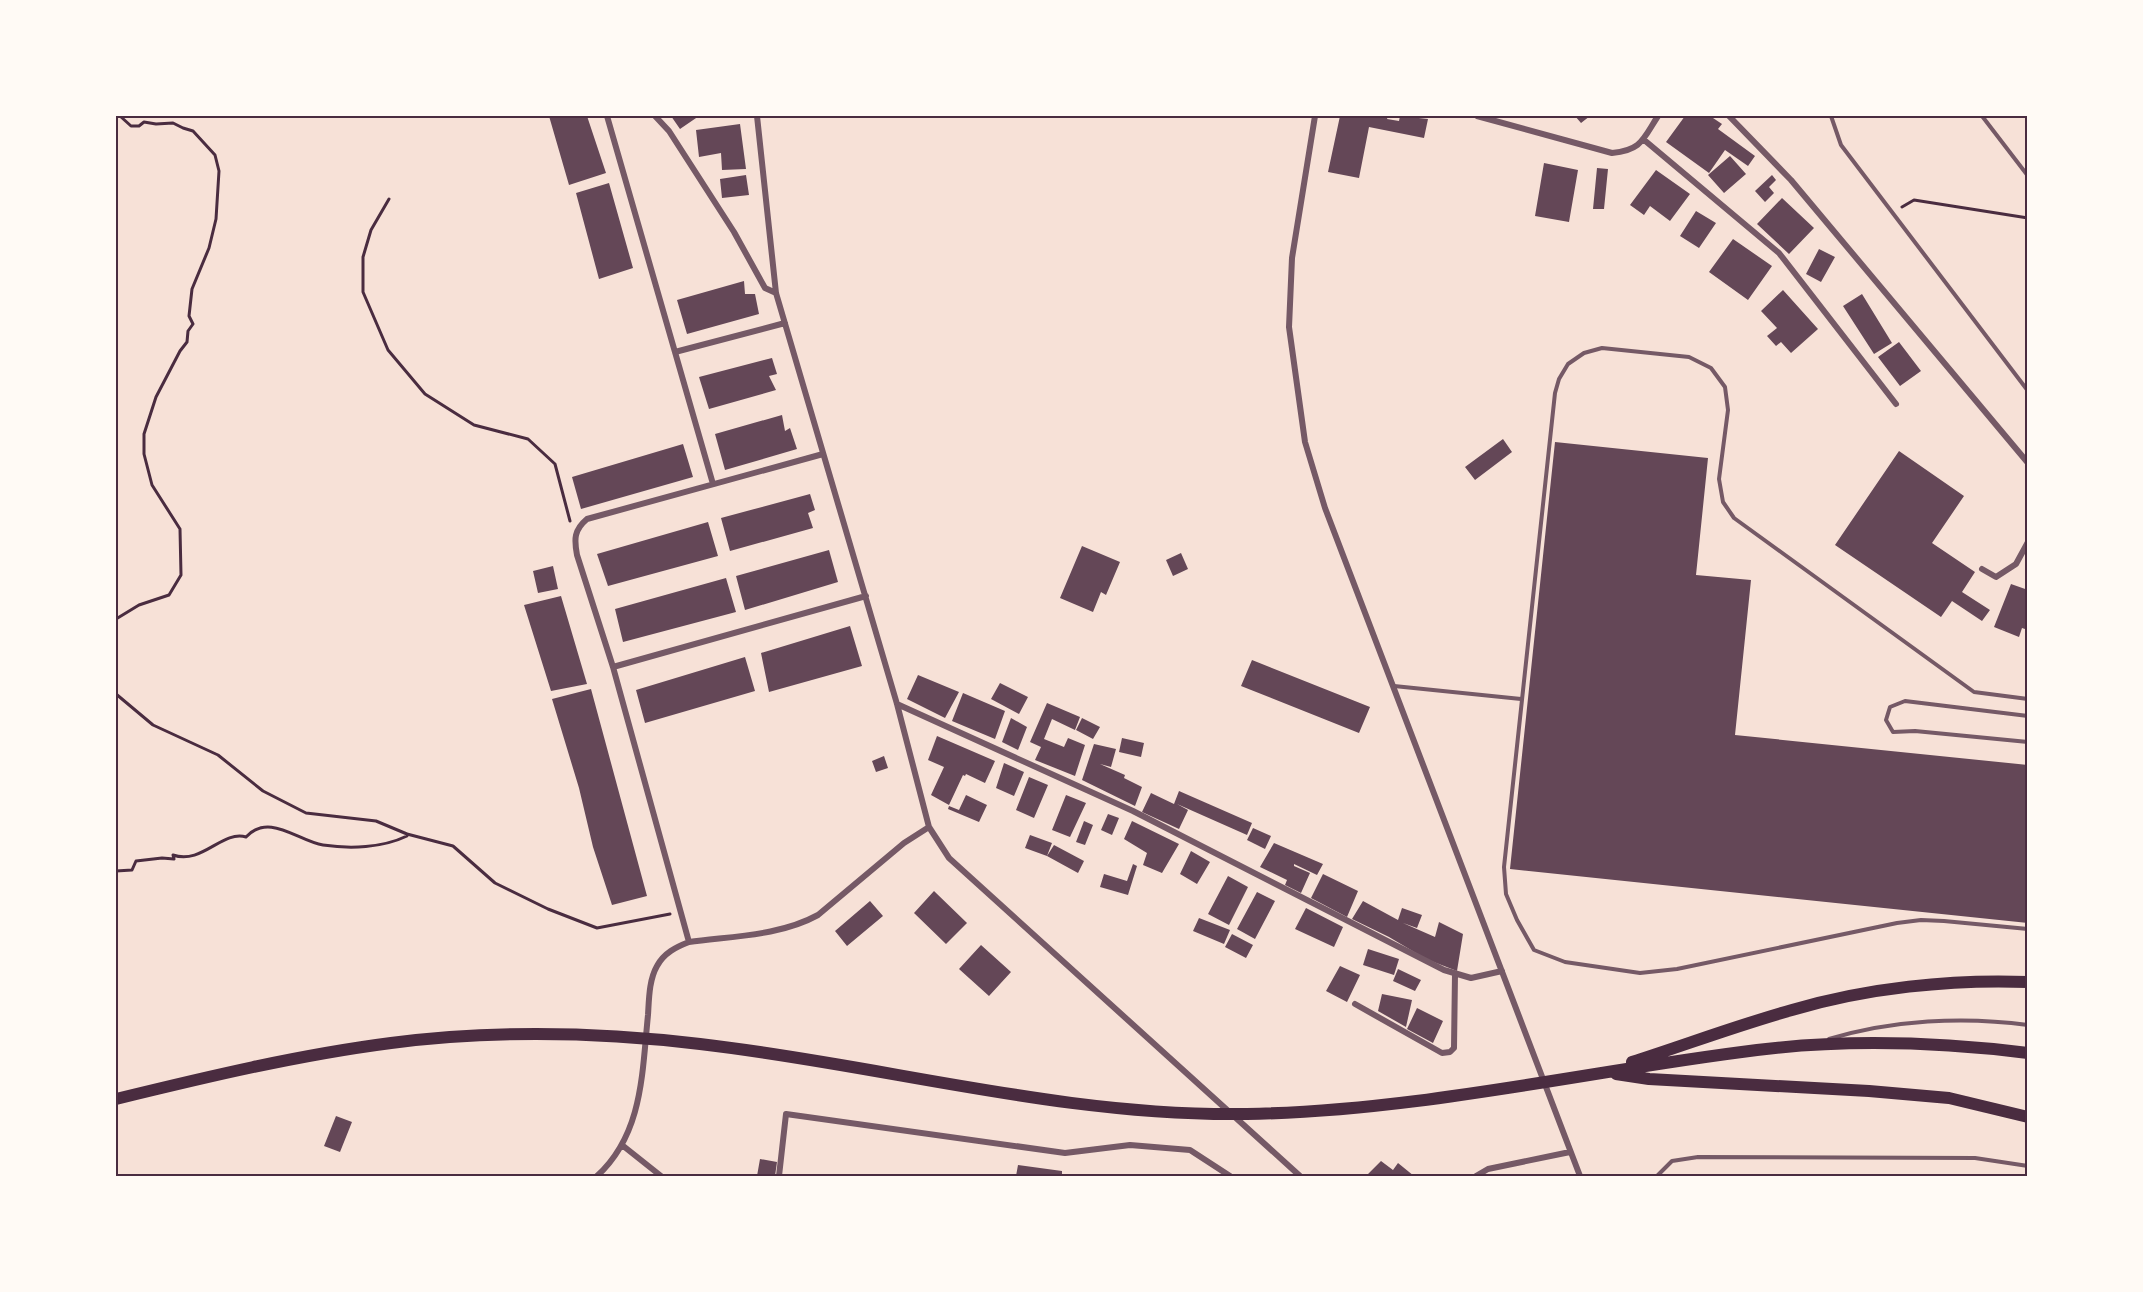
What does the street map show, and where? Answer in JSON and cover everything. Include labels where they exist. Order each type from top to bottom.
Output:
[{"type":"highway","points":[[1603,1071],[1794,1009],[1929,984],[2028,982]]},
{"type":"highway","points":[[116,1099],[213,1075],[301,1057],[379,1045],[444,1038],[540,1034],[619,1036],[714,1045],[1015,1096],[1122,1109],[1244,1114],[1352,1108],[1442,1098],[1603,1071],[1760,1050],[1907,1044],[2028,1053]]},
{"type":"highway","points":[[1806,1047],[1860,1039],[1892,1038],[2028,1047]]},
{"type":"highway","points":[[1603,1071],[1649,1079],[1869,1091],[1949,1098],[2028,1117]]},
{"type":"street","points":[[608,116],[713,484]]},
{"type":"street","points":[[655,116],[669,131],[734,232],[765,288],[776,293]]},
{"type":"street","points":[[757,116],[776,293],[897,704],[929,827],[949,858],[1300,1176]]},
{"type":"street","points":[[1315,116],[1292,258],[1289,327],[1305,442],[1325,508],[1580,1176]]},
{"type":"street","points":[[1477,116],[1612,153],[1630,151],[1643,139],[1658,116]]},
{"type":"street","points":[[1729,116],[1791,180],[2028,463]]},
{"type":"street","points":[[1643,139],[1779,253],[1896,404]]},
{"type":"street","points":[[675,352],[785,323]]},
{"type":"street","points":[[689,942],[613,667],[577,555],[574,537],[579,525],[587,519],[824,454]]},
{"type":"street","points":[[1982,569],[1996,577],[2016,564],[2028,542]]},
{"type":"street","points":[[613,667],[866,596]]},
{"type":"street","points":[[897,704],[1133,811],[1444,970],[1471,978],[1502,971]]},
{"type":"street","points":[[597,1176],[605,1169],[622,1145],[633,1123],[641,1087],[650,989],[657,966],[665,955],[689,942],[788,928],[807,921],[818,915],[904,843],[929,827]]},
{"type":"street","points":[[1355,1005],[1442,1053],[1450,1052],[1454,1048],[1455,974]]},
{"type":"street","points":[[779,1176],[786,1114],[1065,1153],[1130,1145],[1190,1150],[1230,1176]]},
{"type":"street","points":[[622,1145],[662,1176]]},
{"type":"street","points":[[1476,1176],[1488,1169],[1570,1152]]},
{"type":"lane","points":[[1831,116],[1841,145],[2028,391]]},
{"type":"lane","points":[[1982,116],[2028,176]]},
{"type":"lane","points":[[2028,699],[1974,692],[1734,518],[1723,502],[1719,479],[1728,410],[1725,387],[1711,368],[1689,357],[1602,348],[1584,353],[1568,364],[1559,379],[1555,393],[1504,867],[1506,894],[1533,950],[1565,962],[1640,973],[1677,969],[1921,920],[2028,929]]},
{"type":"lane","points":[[1393,686],[1521,699]]},
{"type":"lane","points":[[2028,716],[1905,701],[1890,707],[1886,720],[1893,732],[1915,731],[2028,742]]},
{"type":"lane","points":[[1806,1047],[1846,1034],[1875,1028],[1927,1022],[1971,1021],[2028,1025]]},
{"type":"lane","points":[[1657,1176],[1672,1161],[1698,1157],[1975,1158],[2028,1166]]},
{"type":"path","points":[[116,619],[139,605],[169,595],[181,574],[180,529],[152,485],[144,454],[144,434],[156,397],[187,342],[188,331],[193,324],[189,316],[192,289],[209,248],[216,219],[219,171],[215,155],[193,131],[173,123],[144,122],[139,126],[130,126],[120,116]]},
{"type":"path","points":[[389,199],[371,230],[363,257],[363,292],[388,350],[425,394],[474,425],[528,439],[555,464],[574,537]]},
{"type":"path","points":[[1893,214],[1914,200],[2028,218]]},
{"type":"path","points":[[116,694],[153,725],[218,755],[263,791],[306,813],[376,821],[407,834],[453,846],[495,883],[548,909],[597,928],[681,912]]},
{"type":"path","points":[[116,871],[132,870],[136,861],[174,859],[173,855],[189,858],[235,835],[246,837],[252,830],[278,826],[307,840],[324,845],[372,846],[402,839],[407,837],[407,834]]},
{"type":"building","points":[[549,116],[587,116],[606,173],[569,185]]},
{"type":"building","points":[[671,116],[699,116],[680,129]]},
{"type":"building","points":[[1340,116],[1388,116],[1387,119],[1399,121],[1400,116],[1428,119],[1424,138],[1369,127],[1359,178],[1328,172]]},
{"type":"building","points":[[1575,116],[1590,116],[1581,123]]},
{"type":"building","points":[[1685,116],[1710,116],[1722,124],[1718,129],[1755,156],[1748,166],[1725,150],[1709,173],[1666,142]]},
{"type":"building","points":[[740,124],[746,169],[722,170],[721,153],[699,157],[696,130]]},
{"type":"building","points":[[1730,156],[1746,174],[1724,193],[1708,175]]},
{"type":"building","points":[[1544,163],[1578,170],[1569,222],[1535,216]]},
{"type":"building","points":[[1597,168],[1608,169],[1604,209],[1593,209]]},
{"type":"building","points":[[1656,170],[1690,194],[1670,221],[1650,206],[1644,215],[1630,205]]},
{"type":"building","points":[[746,175],[749,195],[722,198],[720,179]]},
{"type":"building","points":[[1772,175],[1776,180],[1769,187],[1774,193],[1765,202],[1755,191]]},
{"type":"building","points":[[609,183],[633,268],[599,279],[576,193]]},
{"type":"building","points":[[1782,198],[1814,228],[1789,254],[1757,224]]},
{"type":"building","points":[[1696,211],[1716,223],[1699,248],[1680,236]]},
{"type":"building","points":[[1733,239],[1772,266],[1748,300],[1709,272]]},
{"type":"building","points":[[1819,249],[1835,257],[1821,282],[1806,274]]},
{"type":"building","points":[[744,281],[745,294],[755,294],[759,314],[687,334],[677,300]]},
{"type":"building","points":[[1783,290],[1818,329],[1791,353],[1781,342],[1776,346],[1767,336],[1777,328],[1761,311]]},
{"type":"building","points":[[1862,294],[1892,343],[1874,354],[1843,306]]},
{"type":"building","points":[[1899,342],[1921,371],[1900,386],[1878,357]]},
{"type":"building","points":[[772,358],[777,374],[769,376],[776,390],[709,409],[699,377]]},
{"type":"building","points":[[782,415],[785,431],[790,428],[797,449],[725,470],[715,434]]},
{"type":"building","points":[[1503,439],[1512,452],[1475,480],[1465,467]]},
{"type":"building","points":[[1555,442],[1708,458],[1696,575],[1751,580],[1735,735],[2028,765],[2028,923],[1510,869]]},
{"type":"building","points":[[683,444],[693,477],[581,509],[572,477]]},
{"type":"building","points":[[1899,451],[1964,496],[1932,543],[1975,572],[1962,592],[1990,610],[1982,621],[1952,601],[1941,617],[1835,545]]},
{"type":"building","points":[[810,494],[815,510],[808,513],[813,528],[730,551],[721,518]]},
{"type":"building","points":[[708,522],[718,556],[608,586],[597,554]]},
{"type":"building","points":[[1082,546],[1120,562],[1106,595],[1101,592],[1093,612],[1060,598]]},
{"type":"building","points":[[829,550],[838,582],[745,610],[736,576]]},
{"type":"building","points":[[1181,553],[1188,569],[1173,576],[1166,560]]},
{"type":"building","points":[[553,566],[558,589],[538,593],[533,571]]},
{"type":"building","points":[[726,578],[736,612],[623,642],[615,609]]},
{"type":"building","points":[[2011,584],[2028,590],[2028,630],[2022,628],[2019,637],[1994,627]]},
{"type":"building","points":[[561,596],[587,684],[551,691],[524,605]]},
{"type":"building","points":[[850,626],[862,666],[769,692],[761,653]]},
{"type":"building","points":[[745,657],[755,691],[645,723],[636,690]]},
{"type":"building","points":[[1252,660],[1370,707],[1359,733],[1241,686]]},
{"type":"building","points":[[918,675],[959,692],[945,718],[907,699]]},
{"type":"building","points":[[1000,683],[1028,697],[1019,714],[991,699]]},
{"type":"building","points":[[591,689],[647,896],[612,905],[593,847],[579,788],[552,699]]},
{"type":"building","points":[[963,693],[1005,711],[995,739],[952,721]]},
{"type":"building","points":[[1047,703],[1080,717],[1075,730],[1052,719],[1044,739],[1064,747],[1068,738],[1085,745],[1075,776],[1035,760],[1041,747],[1030,742]]},
{"type":"building","points":[[1011,718],[1027,727],[1018,750],[1002,742]]},
{"type":"building","points":[[1082,718],[1100,727],[1093,739],[1076,730]]},
{"type":"building","points":[[937,736],[995,761],[985,783],[966,774],[963,775],[949,805],[931,795],[944,767],[928,760]]},
{"type":"building","points":[[1122,738],[1144,743],[1141,757],[1119,752]]},
{"type":"building","points":[[1094,744],[1116,749],[1111,767],[1100,764],[1125,775],[1124,778],[1142,787],[1135,806],[1082,780]]},
{"type":"building","points":[[884,756],[888,768],[876,772],[872,761]]},
{"type":"building","points":[[1004,763],[1024,772],[1014,796],[996,788]]},
{"type":"building","points":[[1029,777],[1048,785],[1034,818],[1016,810]]},
{"type":"building","points":[[1179,791],[1252,823],[1247,835],[1177,804],[1188,810],[1179,829],[1142,812],[1151,793],[1174,804]]},
{"type":"building","points":[[966,795],[987,805],[979,822],[948,809],[949,806],[959,810]]},
{"type":"building","points":[[1066,795],[1086,803],[1070,837],[1052,830]]},
{"type":"building","points":[[1108,814],[1119,818],[1112,835],[1101,830]]},
{"type":"building","points":[[1084,821],[1093,825],[1085,845],[1076,842]]},
{"type":"building","points":[[1132,821],[1179,844],[1162,873],[1143,865],[1147,853],[1124,839]]},
{"type":"building","points":[[1253,828],[1271,836],[1265,849],[1247,840]]},
{"type":"building","points":[[1030,835],[1052,843],[1047,856],[1025,848]]},
{"type":"building","points":[[1274,843],[1323,864],[1317,875],[1294,864],[1310,873],[1301,893],[1285,885],[1287,880],[1260,867]]},
{"type":"building","points":[[1054,845],[1084,861],[1078,873],[1047,856]]},
{"type":"building","points":[[1191,851],[1210,862],[1197,884],[1180,874]]},
{"type":"building","points":[[1133,864],[1137,866],[1128,895],[1100,887],[1104,874],[1127,881]]},
{"type":"building","points":[[1323,874],[1358,891],[1347,917],[1311,898]]},
{"type":"building","points":[[1228,876],[1248,887],[1229,925],[1208,914]]},
{"type":"building","points":[[934,891],[967,923],[946,944],[914,913]]},
{"type":"building","points":[[1257,892],[1275,901],[1255,939],[1237,929]]},
{"type":"building","points":[[870,901],[883,916],[847,946],[835,931]]},
{"type":"building","points":[[1363,901],[1398,920],[1402,908],[1422,915],[1417,928],[1403,923],[1435,937],[1439,922],[1463,934],[1457,971],[1426,959],[1352,919]]},
{"type":"building","points":[[1306,908],[1343,927],[1334,947],[1295,929]]},
{"type":"building","points":[[1199,918],[1230,930],[1224,944],[1193,931]]},
{"type":"building","points":[[1232,934],[1253,945],[1246,958],[1225,947]]},
{"type":"building","points":[[981,945],[1011,972],[989,996],[959,969]]},
{"type":"building","points":[[1368,949],[1399,959],[1394,975],[1363,965]]},
{"type":"building","points":[[1340,966],[1360,975],[1347,1002],[1326,991]]},
{"type":"building","points":[[1398,969],[1421,980],[1415,991],[1393,981]]},
{"type":"building","points":[[1382,994],[1412,1000],[1406,1027],[1378,1011]]},
{"type":"building","points":[[1417,1008],[1443,1021],[1433,1043],[1407,1029]]},
{"type":"building","points":[[336,1116],[352,1122],[340,1152],[324,1146]]},
{"type":"building","points":[[760,1159],[777,1162],[775,1176],[757,1176]]},
{"type":"building","points":[[1381,1161],[1393,1170],[1398,1163],[1414,1176],[1366,1176]]},
{"type":"building","points":[[1018,1165],[1062,1171],[1062,1176],[1016,1176]]}]
